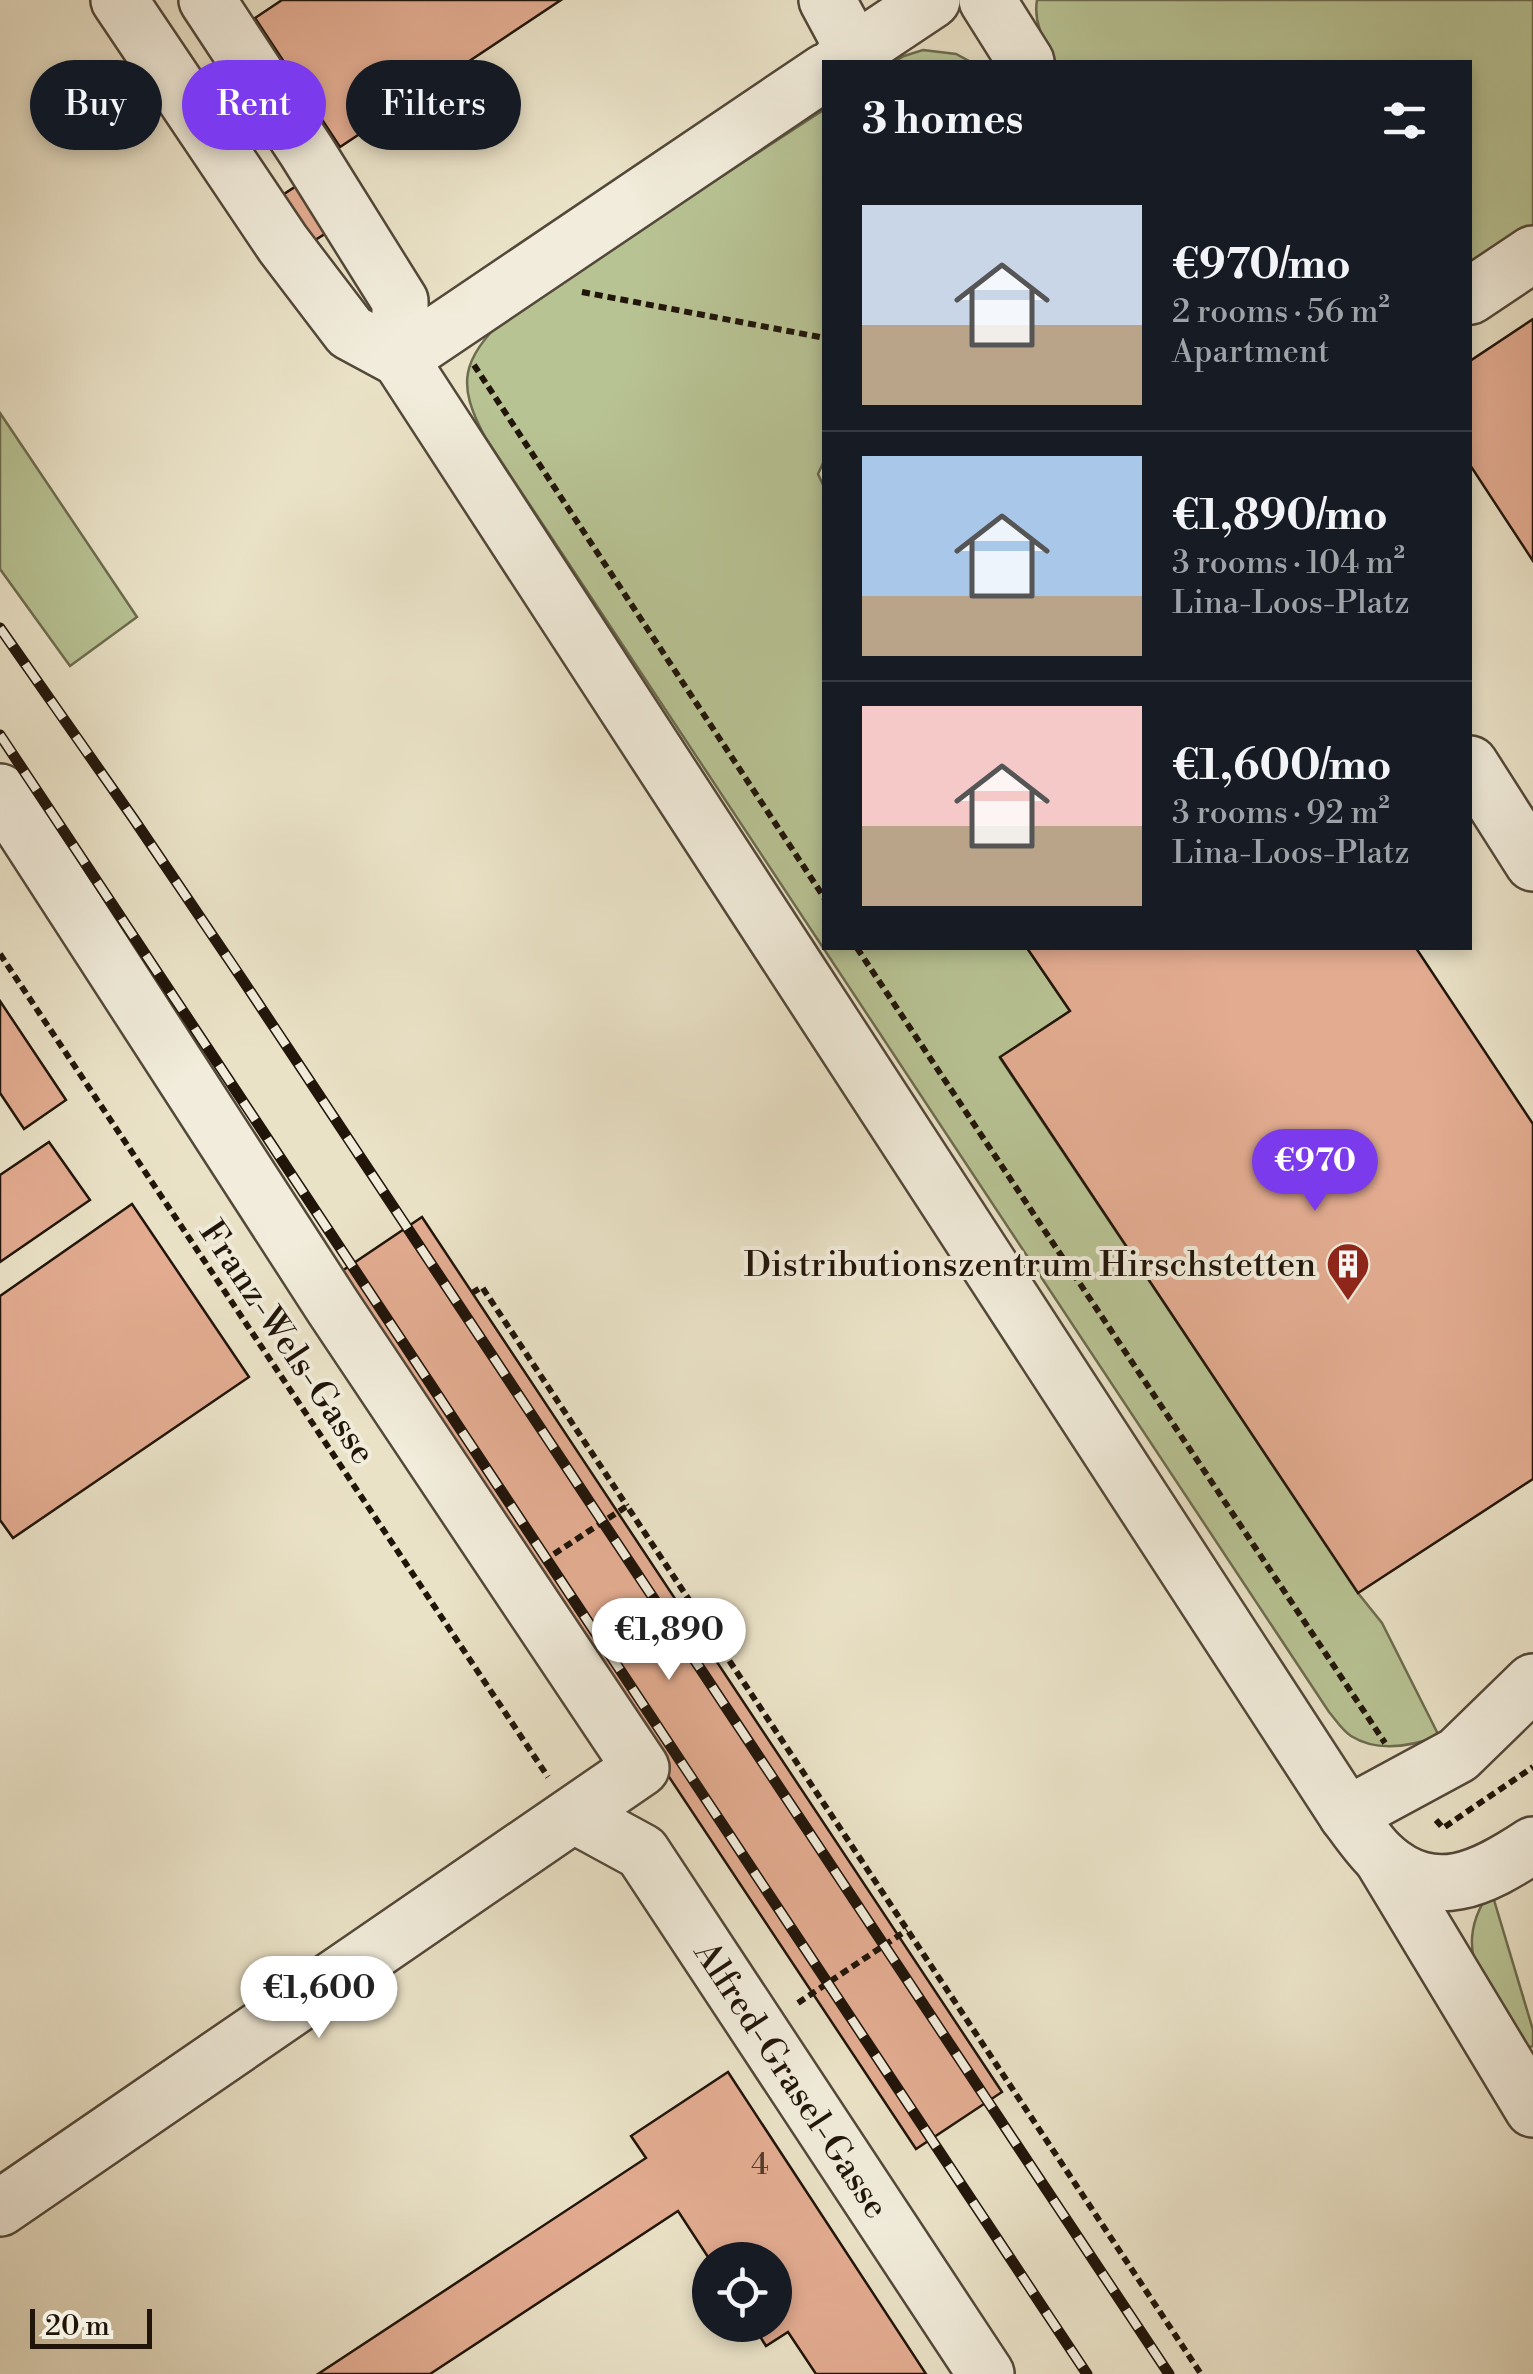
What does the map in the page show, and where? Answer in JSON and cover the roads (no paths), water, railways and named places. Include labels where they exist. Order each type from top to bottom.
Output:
[{"type":"street","points":[[119,0],[283,244],[350,332],[400,359],[1347,1815],[1381,1857],[1533,2109]]},
{"type":"street","points":[[207,0],[400,301],[419,319],[449,326]]},
{"type":"street","points":[[827,0],[840,60]]},
{"type":"street","points":[[843,60],[932,0]]},
{"type":"street","points":[[987,0],[1025,60]]},
{"type":"street","points":[[400,359],[822,74]]},
{"type":"street","points":[[1472,295],[1533,254]]},
{"type":"street","points":[[400,301],[400,359]]},
{"type":"street","points":[[1472,767],[1533,863]]},
{"type":"street","points":[[0,792],[333,1307],[640,1768],[8,2202]]},
{"type":"street","points":[[1347,1815],[1458,1755],[1533,1682]]},
{"type":"street","name":"Alfred-Grasel-Gasse","points":[[574,1815],[642,1852],[986,2374]]},
{"type":"street","points":[[1381,1857],[1412,1880],[1452,1884],[1496,1870],[1533,1845]]},
{"type":"railway","points":[[0,628],[242,979],[1169,2374]]},
{"type":"railway","points":[[0,735],[1087,2374]]},
{"type":"place","name":"Distributionszentrum Hirschstetten","points":[[1348,1302]]}]
